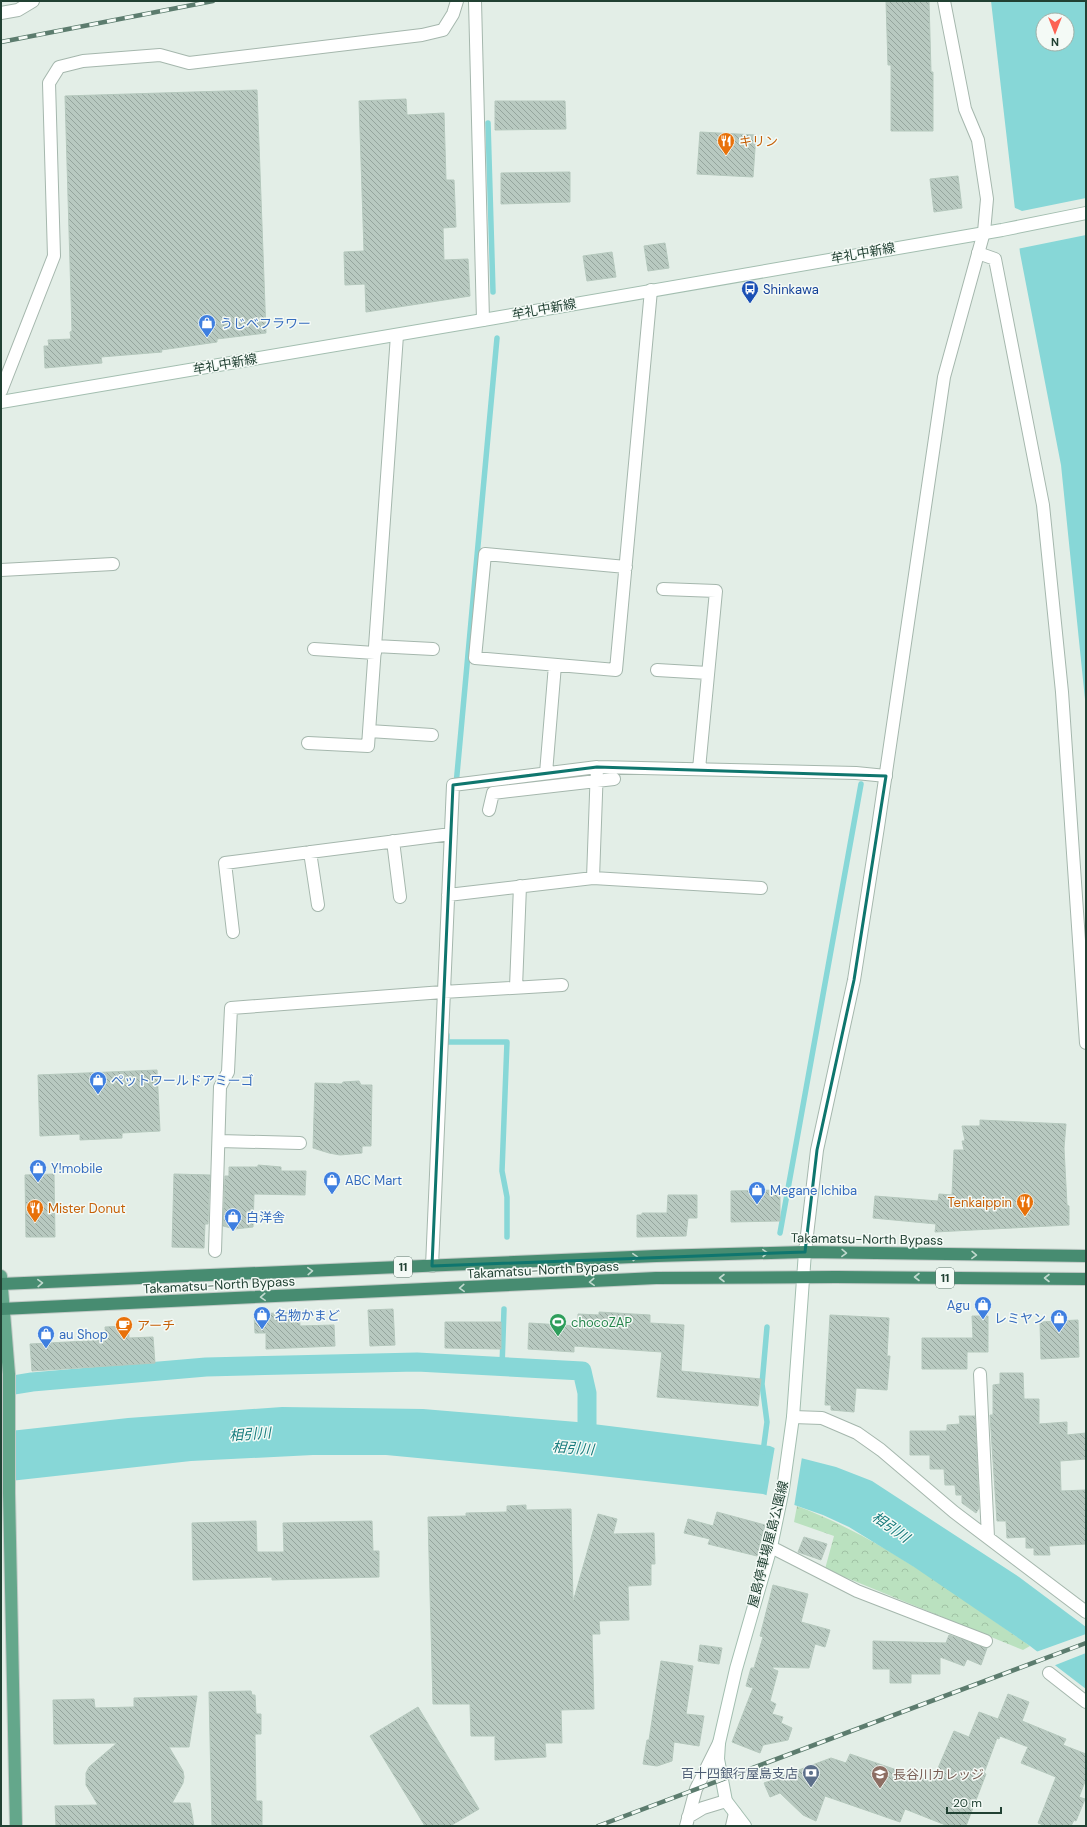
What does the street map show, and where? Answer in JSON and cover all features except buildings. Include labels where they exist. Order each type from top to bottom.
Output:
[{"type":"highway","name":"Takamatsu-North Bypass","points":[[2,1282],[656,1256],[805,1252],[1086,1256]]},
{"type":"highway","name":"Takamatsu-North Bypass","points":[[3,1308],[656,1278],[803,1277],[1086,1279]]},
{"type":"main road","points":[[2,1282],[9,1374],[9,1493],[16,1826]]},
{"type":"street","points":[[1,13],[18,10],[34,1]]},
{"type":"street","points":[[1,391],[54,256],[49,83],[59,67],[83,61],[160,55],[189,63],[422,35],[443,30],[453,14],[457,1]]},
{"type":"street","points":[[475,1],[483,320]]},
{"type":"street","name":"屋島停車場屋島公園線","points":[[745,1826],[726,1801],[718,1759],[719,1743],[736,1669],[771,1547],[779,1512],[792,1421],[805,1252],[817,1150],[854,980],[886,776],[944,377],[984,232],[987,199],[979,147],[966,109],[944,1]]},
{"type":"street","name":"牟礼中新線","points":[[1,402],[1002,230],[1086,213]]},
{"type":"street","points":[[978,253],[995,258],[1043,505],[1062,692],[1086,1043]]},
{"type":"street","points":[[626,567],[485,554],[475,658],[616,670],[626,567],[651,290]]},
{"type":"street","points":[[308,743],[368,746],[397,335]]},
{"type":"street","points":[[1,570],[114,564]]},
{"type":"street","points":[[663,589],[716,591],[699,769]]},
{"type":"street","points":[[314,649],[433,649]]},
{"type":"street","points":[[546,773],[554,665]]},
{"type":"street","points":[[657,670],[708,673]]},
{"type":"street","points":[[370,731],[432,735]]},
{"type":"street","points":[[432,1266],[453,784],[597,767],[856,773],[886,776]]},
{"type":"street","points":[[593,878],[597,767]]},
{"type":"street","points":[[489,810],[493,793],[614,779]]},
{"type":"street","points":[[234,932],[225,863],[451,834]]},
{"type":"street","points":[[393,841],[400,897]]},
{"type":"street","points":[[310,852],[318,905]]},
{"type":"street","points":[[448,895],[593,878],[761,888]]},
{"type":"street","points":[[516,987],[520,886]]},
{"type":"street","points":[[216,1251],[220,1088],[228,1072],[230,1008],[443,992],[562,985]]},
{"type":"street","points":[[219,1141],[300,1143]]},
{"type":"street","points":[[980,1374],[988,1538]]},
{"type":"street","points":[[792,1421],[822,1418],[857,1433],[882,1450],[948,1507],[1086,1612]]},
{"type":"street","points":[[771,1547],[857,1591],[986,1641]]},
{"type":"street","points":[[1049,1673],[1086,1702]]},
{"type":"street","points":[[687,1822],[696,1789],[719,1743]]},
{"type":"street","points":[[687,1822],[703,1808],[726,1801]]},
{"type":"street","points":[[732,1826],[735,1813]]},
{"type":"highlighted area","points":[[597,767],[886,776],[854,980],[817,1150],[805,1252],[432,1266],[453,785]]},
{"type":"green space","points":[[797,1506],[859,1534],[889,1551],[918,1569],[1030,1646],[1023,1650],[825,1569],[834,1536],[794,1522]]},
{"type":"water","points":[[991,1],[1086,1],[1086,709],[1061,465],[1020,253]]},
{"type":"water","name":"相引川","points":[[282,1407],[423,1409],[577,1422],[770,1446],[793,1456],[836,1467],[872,1481],[1019,1577],[1086,1627],[1086,1689],[1030,1646],[914,1567],[849,1527],[823,1515],[763,1494],[556,1471],[386,1455],[313,1455],[191,1461],[1,1482],[1,1432],[128,1418]]},
{"type":"pier","points":[[1086,198],[1086,235],[1017,249],[1013,207],[1022,211]]},
{"type":"pier","points":[[775,1446],[802,1457],[794,1507],[766,1498]]},
{"type":"pier","points":[[1086,1634],[1086,1653],[1053,1666],[1036,1652]]},
{"type":"waterway","points":[[488,123],[493,292]]},
{"type":"waterway","points":[[456,785],[497,338]]},
{"type":"waterway","points":[[780,1233],[861,784]]},
{"type":"waterway","points":[[447,1035],[447,1042],[507,1042],[502,1171],[507,1197],[507,1237]]},
{"type":"waterway","points":[[502,1367],[504,1309]]},
{"type":"waterway","points":[[763,1452],[767,1422],[762,1384],[767,1327]]},
{"type":"waterway","name":"相引川","points":[[1,1387],[32,1382],[206,1367],[417,1362],[582,1371],[587,1393],[587,1449]]},
{"type":"railway","points":[[1,42],[213,1]]},
{"type":"railway","points":[[598,1826],[1086,1643]]},
{"type":"place","name":"キリン","points":[[726,156]]},
{"type":"place","name":"Shinkawa","points":[[750,304]]},
{"type":"place","name":"うじべフラワー","points":[[207,338]]},
{"type":"place","name":"ペットワールドアミーゴ","points":[[98,1095]]},
{"type":"place","name":"Y!mobile","points":[[38,1183]]},
{"type":"place","name":"ABC Mart","points":[[332,1195]]},
{"type":"place","name":"Megane Ichiba","points":[[757,1205]]},
{"type":"place","name":"Tenkaippin","points":[[1025,1217]]},
{"type":"place","name":"Mister Donut","points":[[35,1223]]},
{"type":"place","name":"白洋舎","points":[[233,1232]]},
{"type":"place","name":"Agu","points":[[983,1320]]},
{"type":"place","name":"名物かまど","points":[[262,1330]]},
{"type":"place","name":"レミヤン","points":[[1059,1333]]},
{"type":"place","name":"chocoZAP","points":[[558,1337]]},
{"type":"place","name":"アーチ","points":[[124,1340]]},
{"type":"place","name":"au Shop","points":[[46,1349]]},
{"type":"place","name":"百十四銀行屋島支店","points":[[811,1788]]},
{"type":"place","name":"長谷川カレッジ","points":[[880,1789]]}]
